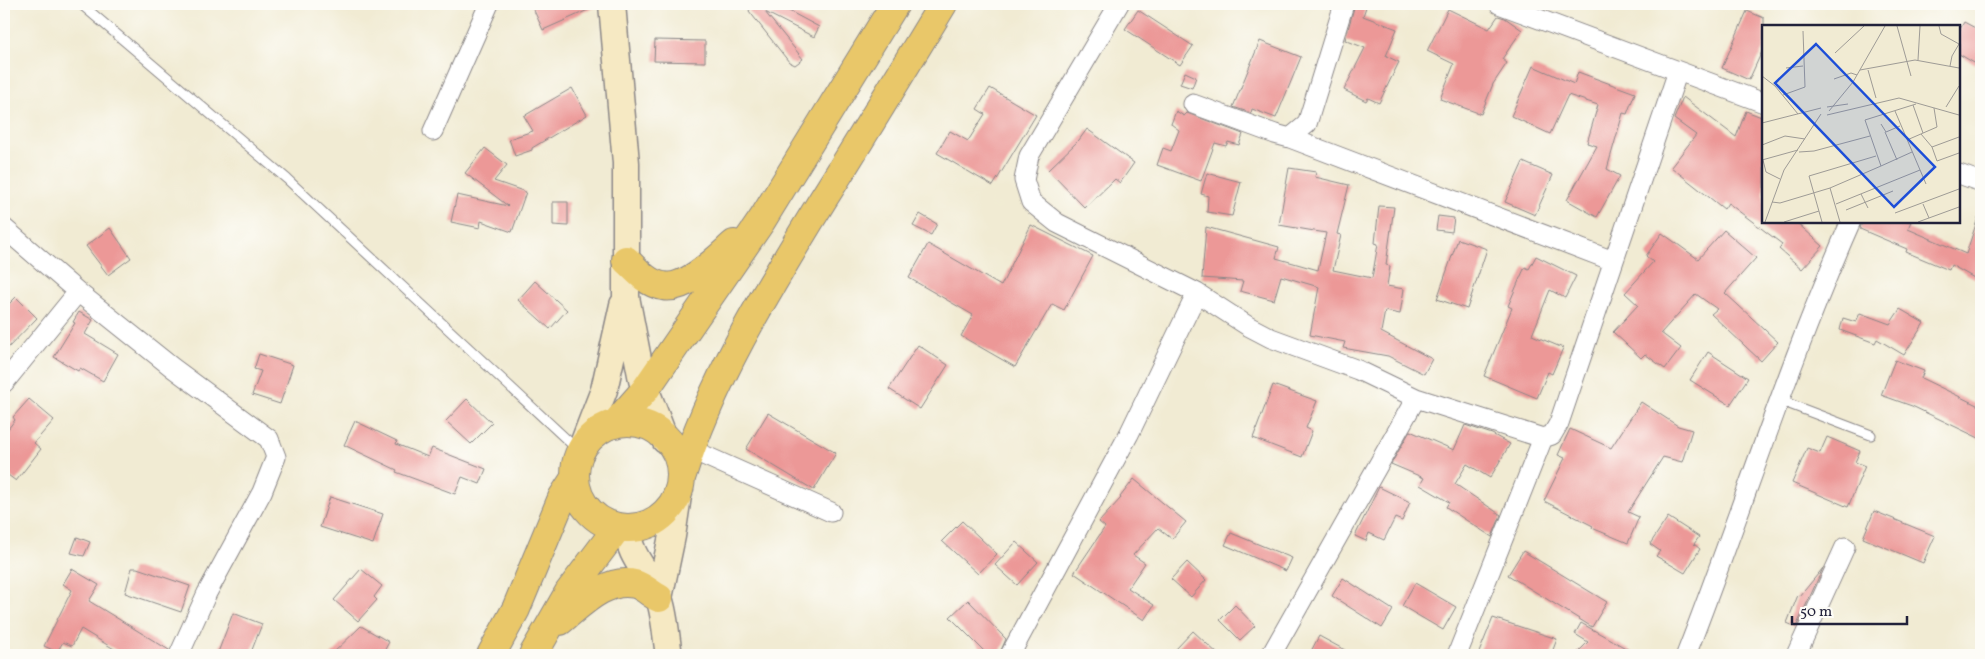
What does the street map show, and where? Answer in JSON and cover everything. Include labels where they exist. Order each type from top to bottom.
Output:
[{"type":"main road","points":[[615,424],[645,390],[762,220],[895,4]]},
{"type":"main road","points":[[578,465],[579,496],[584,506],[601,521],[622,528],[645,526],[666,512],[674,502],[690,449],[701,421],[728,365],[776,275],[943,4]]},
{"type":"main road","points":[[626,260],[646,279],[664,287],[681,284],[719,257],[762,220]]},
{"type":"main road","points":[[491,655],[516,609],[562,498],[578,465],[585,444],[598,432],[615,424],[628,422],[653,428],[674,448],[680,463],[680,484]]},
{"type":"main road","points":[[533,655],[569,592],[622,528]]},
{"type":"main road","points":[[549,630],[598,591],[622,582],[637,585],[659,598]]},
{"type":"street","points":[[434,130],[489,4]]},
{"type":"street","points":[[612,4],[626,163],[626,297],[634,346],[645,390],[665,440]]},
{"type":"street","points":[[1118,4],[1028,156],[1024,180],[1031,202],[1057,223],[1197,293],[1248,326],[1271,338],[1358,370],[1416,398],[1543,438],[1552,435],[1559,423],[1678,71]]},
{"type":"street","points":[[1290,138],[1307,124],[1344,4]]},
{"type":"street","points":[[1499,4],[1534,10],[1678,71],[1762,102]]},
{"type":"street","points":[[1193,104],[1290,138],[1613,261]]},
{"type":"street","points":[[1960,174],[1981,182]]},
{"type":"street","points":[[1686,655],[1779,400],[1851,222]]},
{"type":"street","points":[[4,228],[78,292],[173,368],[268,439],[276,457],[262,492],[207,593],[179,655]]},
{"type":"street","points":[[4,383],[78,292]]},
{"type":"street","points":[[1010,655],[1129,434],[1197,293]]},
{"type":"street","points":[[578,465],[604,390],[626,297]]},
{"type":"street","points":[[1271,655],[1416,398]]},
{"type":"street","points":[[1457,655],[1543,438]]},
{"type":"street","points":[[690,449],[831,512]]},
{"type":"street","points":[[659,598],[672,536],[680,484]]},
{"type":"street","points":[[622,528],[633,554],[659,598],[670,655]]},
{"type":"street","points":[[1796,655],[1844,547]]},
{"type":"lane","points":[[82,4],[287,179],[578,465]]},
{"type":"lane","points":[[1779,400],[1871,435]]},
{"type":"building","points":[[531,4],[597,4],[597,6],[543,30]]},
{"type":"building","points":[[750,4],[776,4],[819,27],[814,37],[765,12],[803,59],[795,65],[789,62],[749,11],[752,5]]},
{"type":"building","points":[[1355,4],[1367,4],[1363,16],[1397,29],[1386,56],[1399,62],[1379,103],[1368,98],[1366,101],[1344,90],[1365,48],[1345,40]]},
{"type":"building","points":[[1448,9],[1489,29],[1498,16],[1505,18],[1522,30],[1502,59],[1507,63],[1493,84],[1481,114],[1440,99],[1454,64],[1427,51]]},
{"type":"building","points":[[1138,10],[1193,46],[1180,65],[1125,29]]},
{"type":"building","points":[[1747,11],[1764,18],[1764,25],[1762,25],[1762,51],[1749,80],[1722,68]]},
{"type":"building","points":[[1964,22],[1981,31],[1981,67],[1960,55],[1960,29]]},
{"type":"building","points":[[655,40],[705,41],[705,62],[654,61]]},
{"type":"building","points":[[1260,41],[1301,57],[1276,118],[1252,109],[1251,113],[1233,107]]},
{"type":"building","points":[[1533,66],[1574,84],[1578,72],[1635,93],[1627,114],[1623,113],[1607,169],[1620,176],[1597,217],[1567,200],[1597,146],[1587,143],[1598,105],[1568,95],[1550,134],[1511,116]]},
{"type":"building","points":[[1185,72],[1196,77],[1192,88],[1180,84]]},
{"type":"building","points":[[572,88],[587,115],[532,148],[532,150],[515,156],[509,139],[533,131],[524,116]]},
{"type":"building","points":[[990,88],[1036,115],[993,186],[937,153],[950,131],[968,141],[985,114],[977,109]]},
{"type":"building","points":[[1683,97],[1736,137],[1746,111],[1762,117],[1762,222],[1796,222],[1823,246],[1802,269],[1779,249],[1782,244],[1728,203],[1724,209],[1671,167],[1696,135],[1674,119]]},
{"type":"building","points":[[1176,111],[1184,116],[1187,113],[1243,134],[1239,145],[1228,142],[1226,146],[1215,143],[1201,181],[1157,165],[1163,148],[1171,151],[1179,130],[1171,124]]},
{"type":"building","points":[[1087,129],[1134,163],[1120,183],[1115,179],[1085,208],[1048,170],[1079,140]]},
{"type":"building","points":[[485,148],[507,165],[494,181],[526,192],[512,232],[481,221],[480,228],[451,222],[457,195],[508,206],[465,173]]},
{"type":"building","points":[[1523,162],[1553,175],[1535,215],[1505,202]]},
{"type":"building","points":[[1289,168],[1316,172],[1315,177],[1349,185],[1337,234],[1341,235],[1333,270],[1372,278],[1378,244],[1375,243],[1379,206],[1394,207],[1386,265],[1390,266],[1387,286],[1404,289],[1400,314],[1385,311],[1381,332],[1432,359],[1424,374],[1388,356],[1343,348],[1345,342],[1310,335],[1319,287],[1281,276],[1274,300],[1240,291],[1243,281],[1202,278],[1206,227],[1279,247],[1276,258],[1318,270],[1326,233],[1279,225]]},
{"type":"building","points":[[1207,173],[1241,182],[1232,216],[1207,212],[1208,196],[1201,194]]},
{"type":"building","points":[[553,202],[568,202],[568,226],[553,225]]},
{"type":"building","points":[[920,214],[937,224],[931,235],[913,226]]},
{"type":"building","points":[[1979,215],[1981,215],[1981,269],[1976,279],[1951,265],[1949,270],[1906,252],[1907,249],[1860,229],[1862,222],[1911,222],[1908,229],[1966,254]]},
{"type":"building","points":[[1438,216],[1454,218],[1452,232],[1436,230]]},
{"type":"building","points":[[1031,225],[1093,256],[1064,310],[1052,304],[1015,367],[961,336],[973,315],[909,278],[928,244],[1001,286]]},
{"type":"building","points":[[110,228],[131,258],[108,275],[86,246]]},
{"type":"building","points":[[1724,230],[1756,258],[1725,293],[1778,342],[1761,361],[1711,314],[1717,309],[1696,294],[1661,333],[1681,348],[1665,369],[1645,354],[1641,358],[1613,332],[1638,305],[1625,293],[1653,262],[1646,256],[1662,233],[1698,259]]},
{"type":"building","points":[[1458,239],[1487,249],[1467,309],[1437,299]]},
{"type":"building","points":[[1536,256],[1576,276],[1565,298],[1550,290],[1532,335],[1563,348],[1552,374],[1548,372],[1537,398],[1484,376],[1512,308],[1508,306],[1520,278],[1525,267],[1529,269]]},
{"type":"building","points":[[535,281],[567,310],[550,329],[518,300]]},
{"type":"building","points":[[16,297],[37,318],[4,352],[4,309]]},
{"type":"building","points":[[1900,309],[1924,323],[1904,355],[1877,339],[1875,343],[1840,330],[1843,318],[1856,322],[1860,313],[1890,324]]},
{"type":"building","points":[[79,312],[93,320],[85,334],[118,354],[103,381],[80,368],[78,371],[54,357],[75,323],[73,322]]},
{"type":"building","points":[[918,345],[948,365],[920,409],[889,389]]},
{"type":"building","points":[[1708,352],[1748,378],[1730,405],[1690,380]]},
{"type":"building","points":[[259,354],[293,365],[280,404],[252,395],[261,371],[254,369]]},
{"type":"building","points":[[1895,360],[1924,371],[1921,378],[1981,407],[1981,439],[1912,406],[1881,395]]},
{"type":"building","points":[[1273,385],[1317,401],[1306,428],[1312,431],[1302,457],[1253,438]]},
{"type":"building","points":[[29,399],[54,420],[34,443],[41,449],[16,481],[4,472],[4,434],[15,420],[13,417]]},
{"type":"building","points":[[467,399],[492,423],[471,444],[446,421]]},
{"type":"building","points":[[1641,402],[1678,426],[1692,430],[1682,462],[1663,457],[1628,512],[1639,517],[1628,543],[1592,528],[1593,526],[1544,501],[1565,458],[1558,455],[1570,429],[1611,448]]},
{"type":"building","points":[[768,413],[836,453],[814,490],[746,449]]},
{"type":"building","points":[[355,421],[397,441],[396,444],[428,457],[432,448],[486,469],[480,484],[462,477],[455,494],[396,472],[397,470],[344,445]]},
{"type":"building","points":[[1465,425],[1492,434],[1510,444],[1490,478],[1467,464],[1455,484],[1501,515],[1492,537],[1446,507],[1449,502],[1420,485],[1424,478],[1391,464],[1410,431],[1454,450]]},
{"type":"building","points":[[1827,437],[1860,451],[1855,462],[1865,466],[1848,507],[1792,483],[1807,448],[1820,453]]},
{"type":"building","points":[[1134,479],[1186,522],[1172,539],[1158,528],[1133,555],[1145,563],[1128,588],[1154,605],[1144,620],[1074,573],[1105,527],[1099,522],[1121,498]]},
{"type":"building","points":[[1379,487],[1410,502],[1402,521],[1395,518],[1384,540],[1369,533],[1366,541],[1355,536]]},
{"type":"building","points":[[330,497],[383,514],[373,544],[320,527]]},
{"type":"building","points":[[1874,511],[1935,536],[1923,563],[1863,538]]},
{"type":"building","points":[[1668,517],[1699,537],[1694,544],[1700,549],[1685,573],[1656,556],[1660,551],[1650,544]]},
{"type":"building","points":[[962,521],[997,554],[978,574],[942,541]]},
{"type":"building","points":[[1231,533],[1292,558],[1286,571],[1225,545]]},
{"type":"building","points":[[77,537],[90,542],[84,556],[71,553]]},
{"type":"building","points":[[1016,542],[1038,562],[1017,585],[995,565]]},
{"type":"building","points":[[1523,551],[1607,602],[1592,627],[1508,575]]},
{"type":"building","points":[[1187,562],[1206,580],[1191,597],[1171,579]]},
{"type":"building","points":[[132,568],[190,586],[181,612],[125,593]]},
{"type":"building","points":[[1823,568],[1796,627],[1787,623],[1798,595],[1800,596]]},
{"type":"building","points":[[72,569],[99,585],[89,601],[169,650],[168,655],[124,655],[81,629],[72,646],[63,642],[57,652],[44,646],[72,590],[63,584]]},
{"type":"building","points":[[361,569],[382,586],[374,597],[377,600],[358,621],[334,600]]},
{"type":"building","points":[[1343,578],[1393,610],[1382,628],[1332,596]]},
{"type":"building","points":[[1415,583],[1456,607],[1443,630],[1402,606]]},
{"type":"building","points":[[968,600],[1006,639],[999,655],[988,655],[950,617]]},
{"type":"building","points":[[1235,605],[1255,626],[1240,640],[1220,620]]},
{"type":"building","points":[[233,613],[262,624],[250,655],[217,655]]},
{"type":"building","points":[[1493,618],[1557,639],[1551,655],[1478,655]]},
{"type":"building","points":[[1581,623],[1638,655],[1575,655],[1588,642],[1575,634]]},
{"type":"building","points":[[361,626],[389,642],[382,655],[331,655]]},
{"type":"building","points":[[1193,631],[1219,655],[1183,655],[1176,649]]},
{"type":"building","points":[[1319,636],[1354,655],[1309,655]]}]
